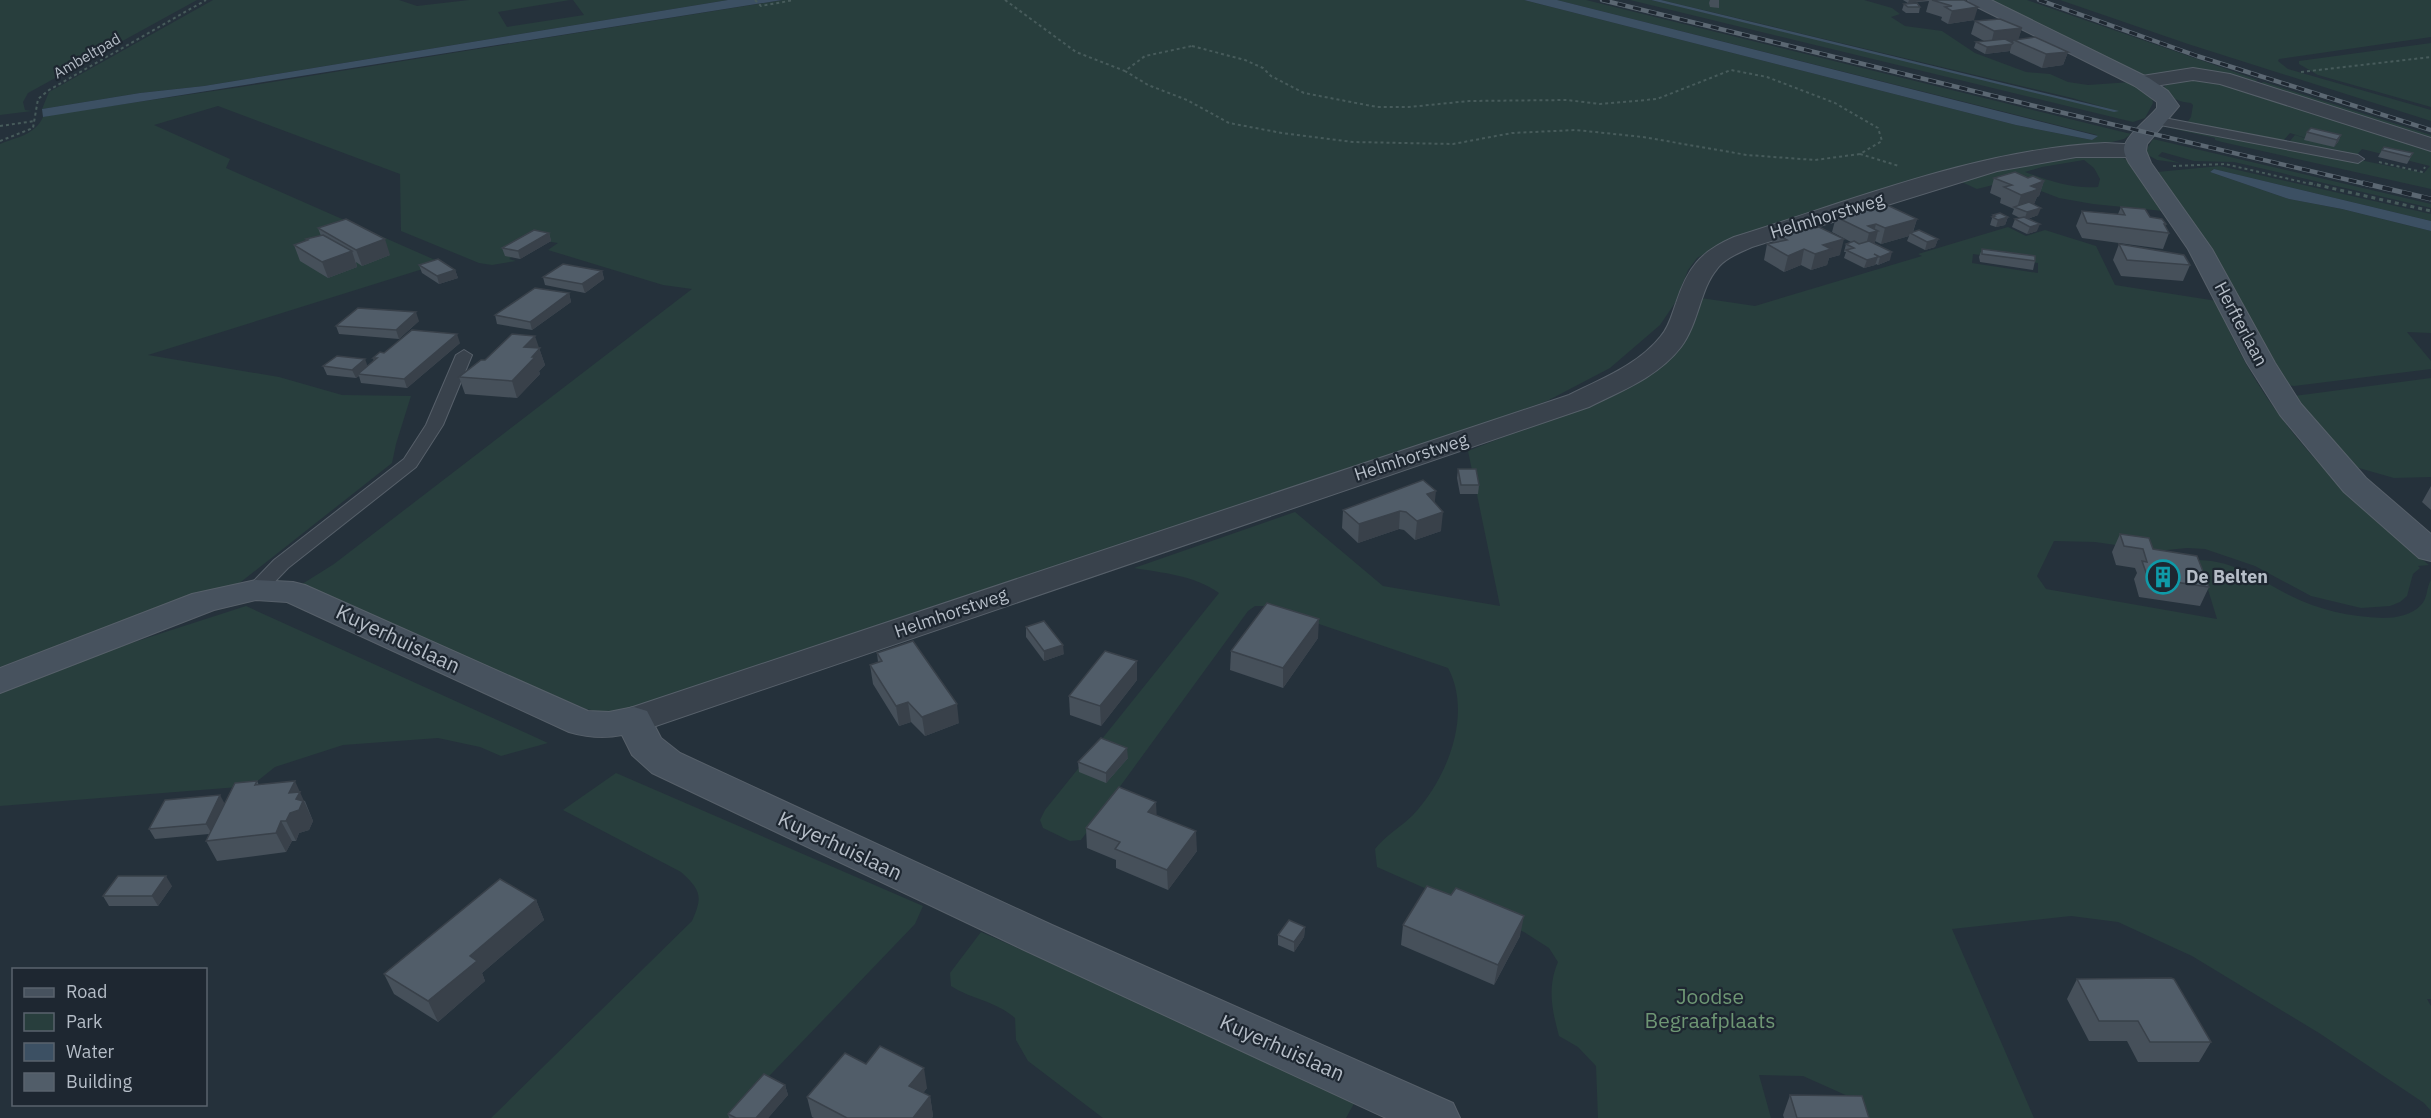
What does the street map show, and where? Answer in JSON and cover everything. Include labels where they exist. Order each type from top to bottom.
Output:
[{"type":"street","points":[[1977,0],[2158,91],[2169,106],[2159,121],[2137,142],[2138,156]]},
{"type":"street","points":[[2142,82],[2193,74],[2223,78],[2431,145]]},
{"type":"street","name":"Helmhorstweg","points":[[634,720],[1579,401],[1647,364],[1671,343],[1682,326],[1695,286],[1707,264],[1722,252],[1743,242],[2021,157],[2082,149],[2138,156]]},
{"type":"street","name":"Herfterlaan","points":[[2138,156],[2199,249],[2261,363],[2290,409],[2355,485],[2431,551]]},
{"type":"street","name":"Kuyerhuislaan","points":[[0,681],[204,602],[256,590],[293,592],[582,723],[609,725],[634,720],[645,746],[666,764],[1037,937],[1436,1118]]},
{"type":"lane","points":[[2159,121],[2358,159]]},
{"type":"lane","points":[[256,590],[281,564],[410,463],[421,449],[436,420],[464,356]]},
{"type":"path","name":"Ambeltpad","points":[[35,121],[38,99],[49,90],[206,0]]},
{"type":"path","points":[[755,0],[761,6],[794,0]]},
{"type":"path","points":[[1005,0],[1076,52],[1125,71],[1148,86],[1187,100],[1229,123],[1282,133],[1353,142],[1453,144],[1512,134],[1576,130],[1643,137],[1747,155],[1815,160],[1860,154],[1882,141],[1878,128],[1835,103],[1767,77],[1731,70],[1657,99],[1600,104],[1567,100],[1469,100],[1409,107],[1377,107],[1304,93],[1270,76],[1263,68],[1245,60],[1192,46],[1145,56],[1125,71]]},
{"type":"path","points":[[2301,72],[2381,60],[2431,57]]},
{"type":"path","points":[[0,126],[35,121],[33,128],[0,141]]},
{"type":"path","points":[[2138,156],[2173,166],[2217,163],[2232,165],[2431,211]]},
{"type":"path","points":[[2358,159],[2422,172],[2427,165],[2424,165]]},
{"type":"green space","points":[[0,0],[197,0],[28,93],[23,102],[25,110],[32,111],[0,115]]},
{"type":"green space","points":[[213,0],[399,0],[417,6],[469,0],[570,0],[498,12],[507,27],[584,15],[573,0],[728,0],[204,86],[140,93],[42,109],[49,92]]},
{"type":"green space","points":[[782,0],[1524,0],[2016,125],[2092,140],[2097,135],[1557,0],[1586,0],[2131,134],[2124,139],[2108,143],[2006,155],[1723,243],[1697,258],[1688,270],[1675,303],[1660,325],[1610,368],[1547,401],[1442,439],[1202,517],[705,690],[646,707],[601,711],[586,709],[299,586],[334,564],[692,289],[663,285],[548,250],[558,243],[539,240],[509,259],[516,261],[492,265],[479,263],[401,231],[400,174],[218,106],[154,125],[230,159],[226,168],[442,263],[148,355],[279,377],[342,395],[411,396],[392,463],[232,589],[139,618],[0,667],[0,144],[30,132],[43,117],[62,113],[241,87]]},
{"type":"green space","points":[[1630,0],[1651,0],[2117,111],[2072,98],[1661,0],[1864,0],[1892,8],[1900,14],[1891,17],[1905,26],[1942,31],[1975,53],[2026,72],[2050,74],[2068,82],[2088,85],[2131,82],[2152,98],[2153,103],[2145,118],[2133,122]]},
{"type":"green space","points":[[1983,0],[2027,0],[2258,80],[2248,84],[2140,74]]},
{"type":"green space","points":[[2060,0],[2431,0],[2431,37],[2279,59],[2278,61],[2288,69],[2431,110],[2431,121],[2188,44]]},
{"type":"green space","points":[[2431,43],[2431,107],[2318,75],[2299,64],[2299,61]]},
{"type":"green space","points":[[2208,79],[2431,147],[2431,189],[2165,127],[2295,147],[2424,173],[2430,166],[2362,149],[2356,156],[2289,142],[2295,135],[2334,147],[2290,133],[2283,141],[2186,124],[2191,117],[2193,105],[2171,97],[2164,87],[2170,81]]},
{"type":"green space","points":[[2264,82],[2431,135],[2431,143],[2253,85]]},
{"type":"green space","points":[[2153,139],[2431,204],[2431,208],[2234,162],[2194,161],[2162,152],[2158,156],[2180,163],[2157,160],[2146,154]]},
{"type":"green space","points":[[2078,153],[2119,156],[2127,160],[2163,211],[2059,198],[2013,180],[1977,189],[1955,179]],"holes":[[[2084,160],[2094,168],[2100,179],[2098,187],[2070,186],[2025,172]]]},
{"type":"green space","points":[[2220,166],[2431,214],[2431,221],[2214,169],[2210,172],[2289,199],[2342,209],[2431,231],[2431,333],[2407,332],[2431,361],[2431,369],[2287,385],[2210,249],[2157,172]]},
{"type":"green space","name":"Joodse Begraafplaats","points":[[2008,227],[2026,236],[2045,230],[2096,246],[2115,285],[2217,301],[2254,378],[2305,447],[2364,509],[2429,565],[2418,566],[2420,568],[2413,574],[2407,596],[2400,602],[2390,606],[2361,608],[2311,596],[2255,566],[2205,549],[2157,551],[2095,542],[2054,541],[2037,576],[2046,589],[2217,619],[2199,560],[2235,567],[2311,605],[2334,612],[2371,617],[2393,617],[2413,611],[2423,602],[2431,580],[2431,999],[2427,999],[2431,1006],[2431,1111],[2424,1103],[2319,1033],[2192,956],[2118,922],[2071,916],[1952,929],[2034,1118],[1861,1118],[1850,1097],[1803,1076],[1759,1075],[1771,1118],[1598,1118],[1596,1066],[1578,1047],[1559,1036],[1552,999],[1553,981],[1558,962],[1549,948],[1524,932],[1377,867],[1375,849],[1413,815],[1446,765],[1457,725],[1458,705],[1455,686],[1448,668],[1266,606],[1255,606],[1248,611],[1081,840],[1070,841],[1043,828],[1040,820],[1045,810],[1219,593],[1189,578],[1134,568],[1295,512],[1383,586],[1500,606],[1468,451],[1591,403],[1686,337],[1697,317],[1701,298],[1755,306],[1922,256],[1918,254]],"holes":[[[1973,254],[2038,263],[2038,273],[1972,263]]]},
{"type":"green space","points":[[2431,378],[2431,477],[2394,478],[2352,466],[2294,396]]},
{"type":"green space","points":[[246,606],[548,743],[501,756],[480,747],[438,738],[343,745],[275,767],[251,786],[0,806],[0,689],[88,657]]},
{"type":"green space","points":[[616,773],[923,906],[915,924],[729,1118],[491,1118],[692,921],[696,913],[698,894],[693,884],[681,872],[563,810]]},
{"type":"green space","points":[[981,932],[1357,1098],[1346,1118],[1103,1118],[1028,1061],[1016,1040],[1015,1018],[999,1007],[951,986],[950,973]]},
{"type":"water","points":[[728,0],[782,0],[43,117],[42,109],[140,93],[204,86]]},
{"type":"water","points":[[1524,0],[1557,0],[2098,136],[2092,140],[2016,125]]},
{"type":"water","points":[[1651,0],[1661,0],[2119,111],[2114,112]]},
{"type":"water","points":[[2214,169],[2431,221],[2431,231],[2342,209],[2289,199],[2210,172]]},
{"type":"building","points":[[1932,0],[1964,0],[1978,7],[1952,11],[1945,7],[1952,6]]},
{"type":"building","points":[[1917,3],[1920,7],[1908,7],[1904,4]]},
{"type":"building","points":[[2000,19],[2022,28],[1994,31],[1975,21]]},
{"type":"building","points":[[2035,37],[2068,52],[2046,54],[2014,40]]},
{"type":"building","points":[[2005,39],[2013,43],[1987,47],[1976,42]]},
{"type":"building","points":[[2311,128],[2341,135],[2337,140],[2307,132]]},
{"type":"building","points":[[2384,147],[2413,153],[2410,157],[2382,150]]},
{"type":"building","points":[[2015,172],[2028,178],[2033,176],[2044,181],[2031,186],[2039,189],[2021,195],[2004,187],[2012,185],[1994,178]]},
{"type":"building","points":[[2029,202],[2041,208],[2027,212],[2014,207]]},
{"type":"building","points":[[1887,205],[1917,219],[1885,228],[1876,224],[1868,226],[1878,231],[1869,233],[1836,217]]},
{"type":"building","points":[[2121,207],[2145,209],[2150,217],[2162,219],[2169,233],[2087,223],[2082,211],[2125,215]]},
{"type":"building","points":[[2000,213],[2008,217],[1998,220],[1992,217],[1995,216],[1993,215]]},
{"type":"building","points":[[2024,217],[2040,224],[2030,227],[2015,219]]},
{"type":"building","points":[[346,219],[385,239],[356,250],[318,228]]},
{"type":"building","points":[[1807,224],[1844,239],[1823,245],[1831,249],[1815,254],[1804,249],[1788,256],[1767,244],[1787,240],[1775,233]]},
{"type":"building","points":[[534,230],[549,233],[518,251],[502,248]]},
{"type":"building","points":[[1919,230],[1938,239],[1927,242],[1910,233]]},
{"type":"building","points":[[323,235],[352,251],[322,262],[294,245]]},
{"type":"building","points":[[1854,241],[1859,244],[1869,241],[1892,252],[1880,257],[1874,254],[1878,257],[1867,260],[1846,250],[1854,248],[1846,244]]},
{"type":"building","points":[[2119,244],[2184,255],[2190,265],[2127,260]]},
{"type":"building","points":[[1982,249],[2035,256],[2035,261],[1982,254]]},
{"type":"building","points":[[438,259],[455,270],[437,276],[419,265]]},
{"type":"building","points":[[563,264],[602,271],[582,284],[543,277]]},
{"type":"building","points":[[535,288],[569,293],[530,322],[495,315]]},
{"type":"building","points":[[358,308],[416,312],[396,330],[336,326]]},
{"type":"building","points":[[412,330],[457,334],[404,379],[358,374],[377,358],[373,358],[380,352],[384,353]]},
{"type":"building","points":[[512,334],[535,336],[524,347],[540,348],[532,357],[535,357],[512,381],[459,377],[481,360],[485,360]]},
{"type":"building","points":[[337,356],[365,359],[352,370],[323,366]]},
{"type":"building","points":[[1458,469],[1476,469],[1479,485],[1461,485]]},
{"type":"building","points":[[1423,480],[1436,491],[1427,494],[1443,512],[1417,521],[1406,512],[1400,511],[1359,524],[1343,510]]},
{"type":"building","points":[[2120,534],[2149,538],[2153,549],[2197,556],[2209,587],[2148,578],[2142,561],[2147,562],[2143,549],[2124,546]]},
{"type":"building","points":[[1267,603],[1319,619],[1283,668],[1231,651]]},
{"type":"building","points":[[1044,621],[1063,645],[1044,651],[1026,627]]},
{"type":"building","points":[[913,641],[957,704],[922,717],[908,702],[896,706],[870,665],[882,661],[877,653]]},
{"type":"building","points":[[1105,651],[1137,661],[1100,706],[1069,696]]},
{"type":"building","points":[[1101,738],[1127,748],[1106,773],[1078,762]]},
{"type":"building","points":[[257,781],[255,785],[295,781],[289,793],[300,792],[296,799],[303,801],[299,810],[290,813],[286,821],[281,821],[276,833],[206,841],[235,783]]},
{"type":"building","points":[[1119,787],[1156,802],[1148,812],[1196,831],[1167,870],[1115,849],[1120,842],[1086,828]]},
{"type":"building","points":[[220,795],[206,824],[149,829],[165,800]]},
{"type":"building","points":[[118,876],[166,876],[152,896],[103,896]]},
{"type":"building","points":[[500,879],[536,900],[470,956],[477,961],[428,1001],[384,974]]},
{"type":"building","points":[[1427,886],[1451,895],[1456,888],[1524,916],[1498,965],[1403,925]]},
{"type":"building","points":[[1289,920],[1305,927],[1294,942],[1278,935]]},
{"type":"building","points":[[2077,979],[2174,979],[2211,1042],[2150,1042],[2138,1021],[2099,1021]]},
{"type":"building","points":[[880,1046],[924,1068],[909,1086],[930,1096],[913,1118],[847,1118],[807,1097],[845,1053],[866,1064]]},
{"type":"building","points":[[764,1074],[785,1085],[756,1118],[736,1118],[728,1114]]},
{"type":"building","points":[[1790,1095],[1862,1096],[1869,1118],[1797,1118]]},
{"type":"railway","points":[[1602,0],[2370,185]]},
{"type":"railway","points":[[2039,0],[2197,56],[2431,130]]},
{"type":"railway","points":[[2363,183],[2431,199]]},
{"type":"place","name":"De Belten","points":[[2163,577]]}]
